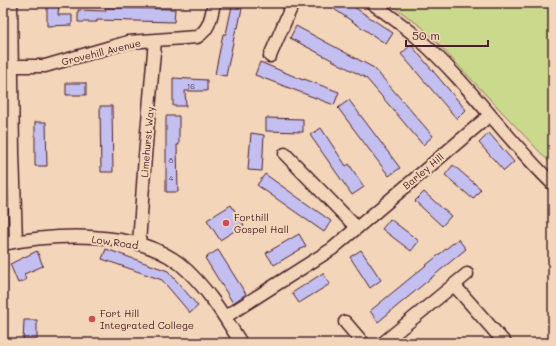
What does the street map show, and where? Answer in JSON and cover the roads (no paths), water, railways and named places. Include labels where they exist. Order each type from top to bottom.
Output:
[{"type":"street","points":[[12,3],[16,241]]},
{"type":"street","name":"Grovehill Avenue","points":[[12,66],[45,66],[128,42],[190,39],[201,35],[209,26],[214,3]]},
{"type":"street","points":[[270,56],[293,3]]},
{"type":"street","points":[[372,3],[402,24],[421,41],[490,115],[532,164],[553,184]]},
{"type":"street","name":"Limehurst Way","points":[[139,244],[155,40]]},
{"type":"street","name":"Barley Hill","points":[[225,317],[332,249],[490,115]]},
{"type":"street","points":[[285,154],[357,228]]},
{"type":"street","name":"Low Road","points":[[3,244],[16,241],[82,237],[139,244],[166,255],[179,264],[200,283],[225,317],[241,343]]},
{"type":"street","points":[[382,343],[467,274]]},
{"type":"street","points":[[454,285],[504,343]]},
{"type":"street","points":[[345,322],[363,343]]},
{"type":"place","name":"Forthill Gospel Hall","points":[[226,223]]},
{"type":"place","name":"Fort Hill Integrated College","points":[[92,319]]}]
